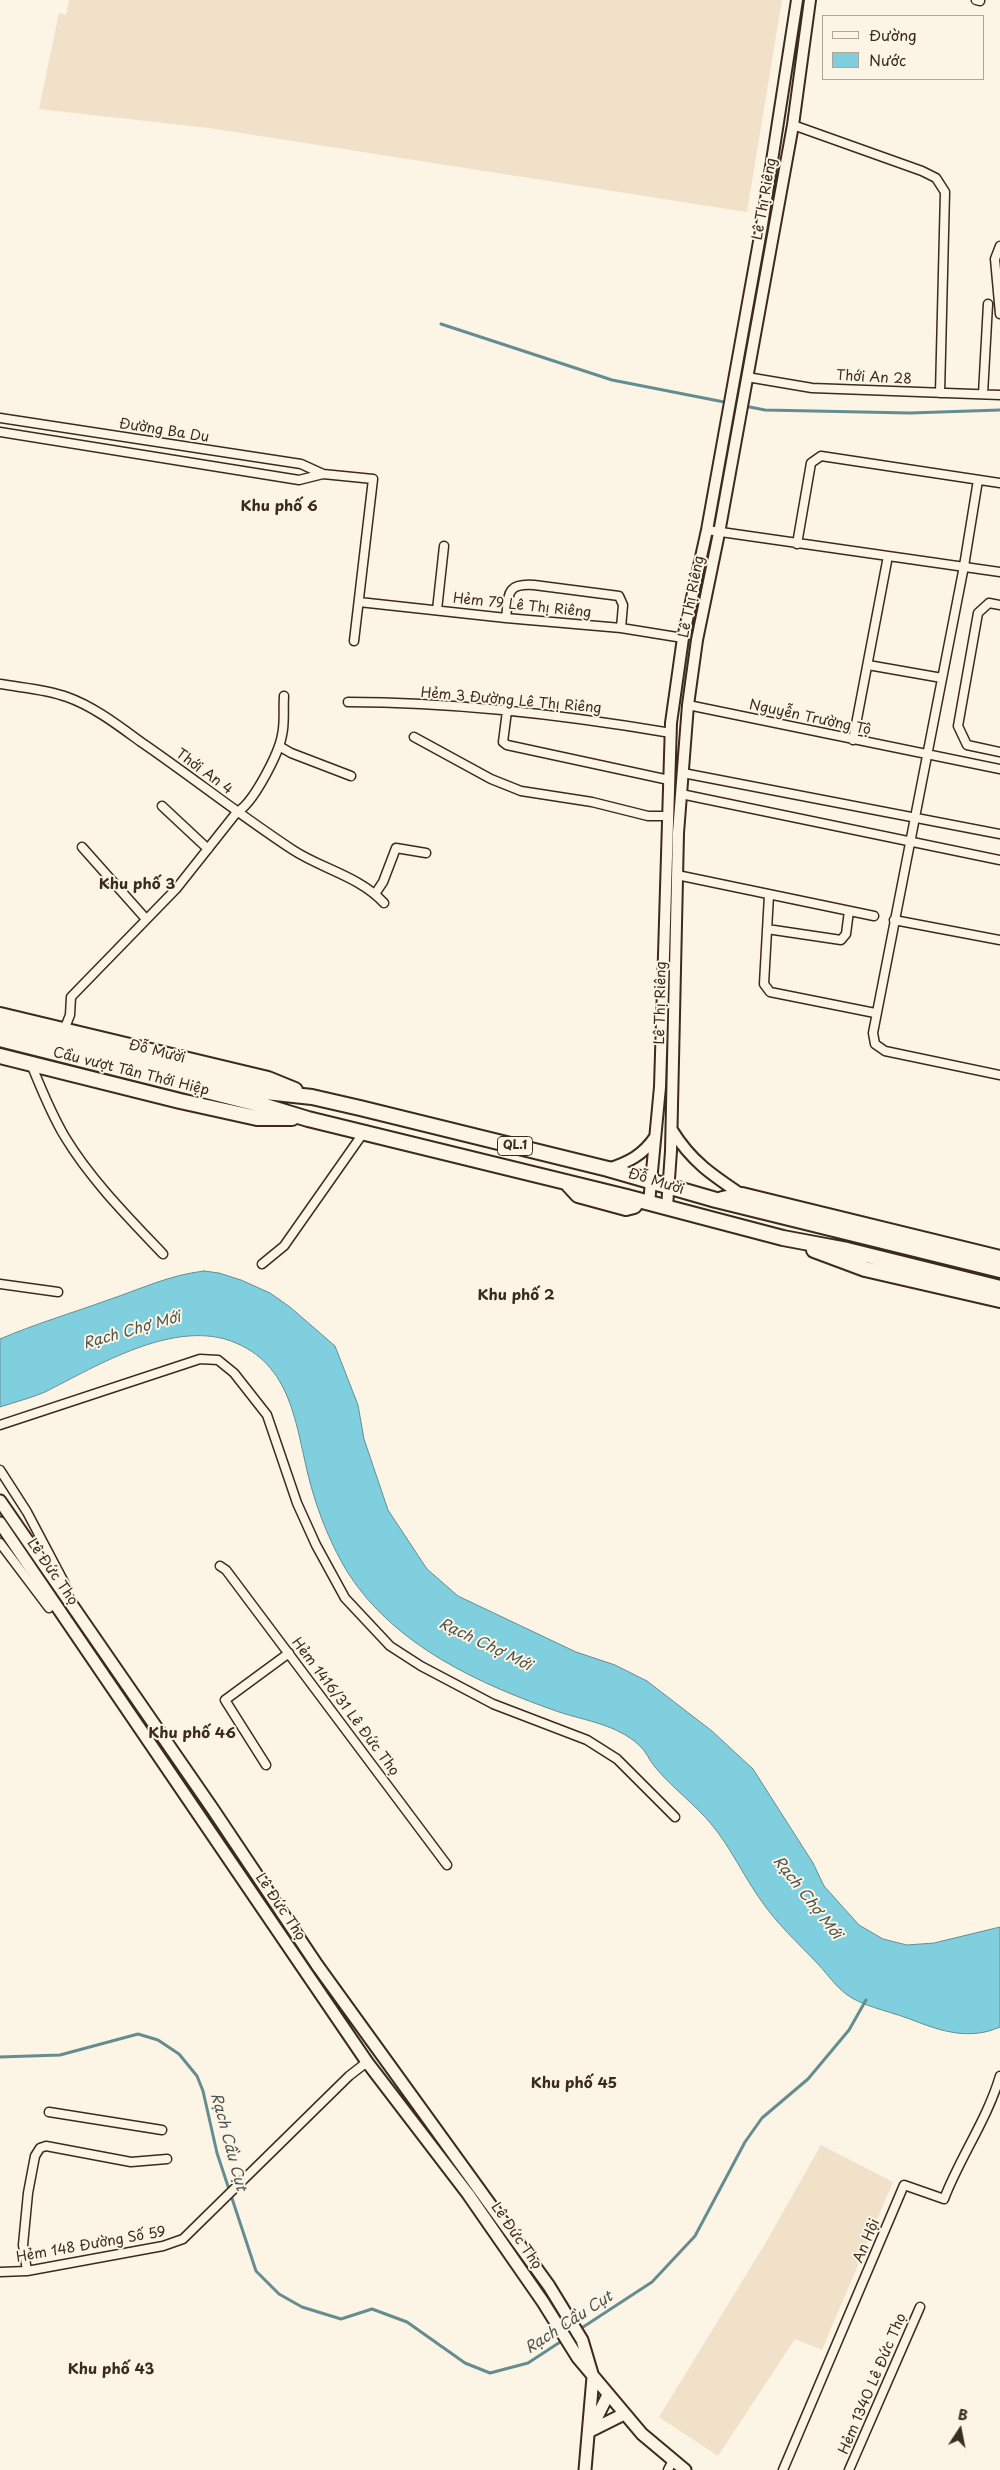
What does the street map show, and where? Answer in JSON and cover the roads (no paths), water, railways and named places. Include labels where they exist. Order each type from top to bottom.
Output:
[{"type":"highway","name":"Đỗ Mười","points":[[0,1015],[268,1079],[312,1097],[652,1180],[716,1200],[1000,1270]]},
{"type":"highway","name":"Cầu vượt Tân Thới Hiệp","points":[[0,1027],[264,1098]]},
{"type":"highway","name":"Cầu vượt Tân Thới Hiệp","points":[[0,1039],[264,1098]]},
{"type":"highway","name":"Đỗ Mười","points":[[0,1056],[180,1101],[257,1118],[308,1118]]},
{"type":"highway","name":"Đỗ Mười","points":[[264,1098],[312,1097]]},
{"type":"highway","name":"Đỗ Mười","points":[[264,1098],[308,1118],[667,1207],[783,1238],[847,1250],[1000,1288]]},
{"type":"highway","name":"QL.1","points":[[716,1200],[742,1195],[1000,1258]]},
{"type":"highway","name":"Đỗ Mười","points":[[783,1238],[846,1264],[1000,1300]]},
{"type":"main road","name":"Lê Đức Thọ","points":[[0,1501],[227,1830],[317,1965],[492,2204],[554,2295],[582,2340],[594,2378]]},
{"type":"main road","name":"Lê Đức Thọ","points":[[0,1523],[367,2062],[468,2194],[543,2302],[569,2345],[594,2378]]},
{"type":"main road","points":[[216,1839],[227,1830]]},
{"type":"main road","points":[[594,2378],[671,2465],[685,2470]]},
{"type":"main road","points":[[585,2470],[594,2378]]},
{"type":"main road","points":[[590,2431],[608,2394]]},
{"type":"main road","points":[[590,2431],[624,2414]]},
{"type":"street","name":"Lê Thị Riêng","points":[[643,1201],[652,1180],[660,1087],[671,733],[683,638],[707,530],[733,387],[781,116],[797,0]]},
{"type":"street","name":"Lê Thị Riêng","points":[[667,1207],[670,1186],[681,794],[688,705],[697,640],[719,532],[793,125],[810,0]]},
{"type":"street","points":[[976,0],[980,1]]},
{"type":"street","points":[[793,125],[883,156],[936,178],[945,192],[940,393]]},
{"type":"street","points":[[1000,246],[995,259],[1000,314]]},
{"type":"street","points":[[984,394],[988,304]]},
{"type":"street","name":"Thới An 28","points":[[747,377],[812,388],[1000,395]]},
{"type":"street","name":"Đường Ba Du","points":[[0,418],[301,464],[323,474],[373,479],[359,602]]},
{"type":"street","name":"Đường Ba Du","points":[[0,432],[299,480],[323,474]]},
{"type":"street","points":[[164,444],[166,459]]},
{"type":"street","points":[[797,544],[811,463],[820,456],[1000,483]]},
{"type":"street","points":[[978,480],[964,566],[872,1033],[875,1044],[885,1051],[1000,1075]]},
{"type":"street","points":[[707,530],[1000,572]]},
{"type":"street","points":[[437,610],[444,546]]},
{"type":"street","points":[[854,740],[888,556]]},
{"type":"street","points":[[506,618],[510,592],[513,587],[520,584],[534,585],[619,596],[623,605],[621,628]]},
{"type":"street","points":[[354,641],[359,602]]},
{"type":"street","name":"Hẻm 79 Lê Thị Riêng","points":[[359,602],[621,628],[683,638]]},
{"type":"street","points":[[1000,605],[989,603],[978,613],[958,726],[967,745],[1000,752]]},
{"type":"street","points":[[868,665],[942,678]]},
{"type":"street","name":"Thới An 4","points":[[0,684],[30,687],[67,697],[88,708],[135,738],[295,851],[354,880],[376,894],[384,903]]},
{"type":"street","points":[[64,1030],[70,1015],[71,997],[176,889],[238,812],[243,809],[258,787],[279,746],[282,734],[284,696]]},
{"type":"street","name":"Hẻm 3 Đường Lê Thị Riêng","points":[[348,702],[458,706],[599,721],[671,733]]},
{"type":"street","name":"Nguyễn Trường Tộ","points":[[688,705],[1000,769]]},
{"type":"street","points":[[507,711],[503,742],[506,745],[669,780]]},
{"type":"street","points":[[414,737],[491,779],[521,791],[584,801],[648,816],[668,816]]},
{"type":"street","points":[[279,746],[291,753],[351,776]]},
{"type":"street","points":[[683,772],[1000,834]]},
{"type":"street","points":[[681,794],[1000,860]]},
{"type":"street","points":[[162,806],[208,849]]},
{"type":"street","points":[[82,847],[146,919]]},
{"type":"street","points":[[376,894],[384,882],[396,848],[426,853]]},
{"type":"street","points":[[678,875],[874,916]]},
{"type":"street","points":[[769,895],[764,984],[770,992],[875,1013]]},
{"type":"street","points":[[767,929],[841,940],[846,934],[849,911]]},
{"type":"street","points":[[894,920],[1000,940]]},
{"type":"street","points":[[31,1064],[46,1100],[65,1137],[112,1201],[163,1254]]},
{"type":"street","points":[[671,1129],[684,1150],[701,1167],[742,1195]]},
{"type":"street","points":[[262,1264],[284,1246],[364,1132]]},
{"type":"street","points":[[608,1169],[631,1161],[642,1153],[656,1136]]},
{"type":"street","points":[[0,1284],[58,1292]]},
{"type":"street","points":[[0,1425],[200,1359],[218,1360],[234,1373],[267,1414],[297,1503],[316,1545],[345,1598],[390,1646],[421,1666],[493,1704],[587,1740],[617,1759],[675,1817]]},
{"type":"street","name":"Lê Đức Thọ","points":[[0,1470],[27,1512],[64,1584],[64,1593]]},
{"type":"street","name":"Lê Đức Thọ","points":[[0,1543],[49,1608]]},
{"type":"street","name":"Hẻm 1416/31 Lê Đức Thọ","points":[[220,1566],[226,1570],[447,1865]]},
{"type":"street","points":[[266,1765],[225,1700],[289,1653]]},
{"type":"street","points":[[367,2062],[376,2048]]},
{"type":"street","name":"Hẻm 148 Đường Số 59","points":[[2,2272],[27,2271],[163,2246],[182,2238],[220,2204],[330,2094],[367,2062]]},
{"type":"street","name":"An Hội","points":[[783,2470],[904,2185],[944,2199],[956,2169],[994,2097],[1000,2076]]},
{"type":"street","points":[[49,2112],[162,2130]]},
{"type":"street","points":[[27,2271],[23,2245],[28,2193],[34,2156],[40,2148],[46,2146],[131,2162],[167,2159]]},
{"type":"street","name":"Hẻm 1340 Lê Đức Thọ","points":[[849,2470],[920,2307]]},
{"type":"water","name":"Rạch Chợ Mới","points":[[204,1271],[219,1273],[241,1280],[270,1293],[290,1307],[335,1346],[358,1405],[364,1439],[388,1510],[427,1569],[458,1596],[576,1652],[615,1665],[647,1681],[712,1731],[753,1769],[813,1863],[824,1886],[859,1925],[883,1939],[907,1945],[934,1943],[1000,1927],[1000,2027],[989,2031],[968,2034],[947,2031],[866,2005],[847,1995],[766,1908],[712,1825],[662,1775],[639,1745],[611,1728],[529,1701],[469,1675],[414,1642],[390,1622],[367,1599],[348,1573],[326,1531],[314,1497],[290,1404],[282,1385],[270,1368],[256,1354],[236,1343],[213,1337],[188,1336],[163,1340],[112,1358],[45,1392],[0,1407],[0,1339],[155,1283]]},
{"type":"waterway","points":[[441,324],[612,380],[765,410],[910,413],[1000,410]]},
{"type":"waterway","name":"Rạch Cầu Cụt","points":[[0,2057],[60,2055],[138,2034],[158,2040],[179,2054],[197,2076],[203,2091],[217,2153],[256,2271],[279,2294],[302,2307],[341,2319],[372,2309],[407,2322],[465,2363],[490,2373],[528,2363],[652,2282],[695,2236],[745,2142],[762,2118],[808,2079],[849,2030],[866,2000]]},
{"type":"district","name":"Khu phố 6","points":[[279,507]]},
{"type":"district","name":"Khu phố 3","points":[[137,885]]},
{"type":"district","name":"Khu phố 2","points":[[516,1296]]},
{"type":"district","name":"Khu phố 46","points":[[192,1734]]},
{"type":"district","name":"Khu phố 45","points":[[574,2084]]},
{"type":"district","name":"Khu phố 43","points":[[111,2370]]}]
